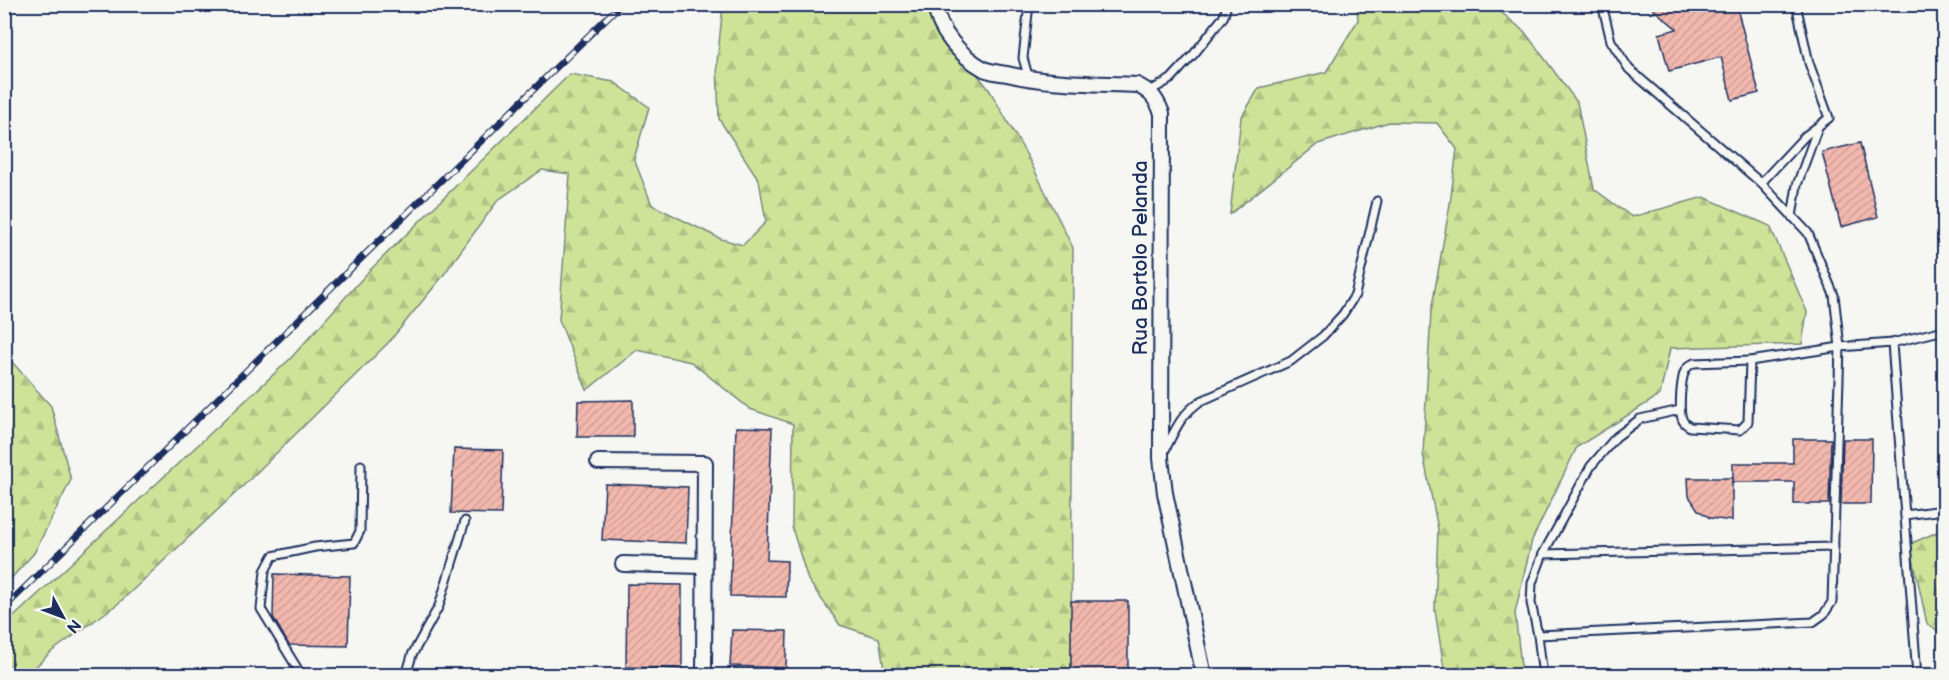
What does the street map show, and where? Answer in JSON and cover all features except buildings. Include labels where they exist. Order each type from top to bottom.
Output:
[{"type":"street","points":[[936,4],[936,14],[948,37],[961,52],[986,70],[1029,79],[1137,85],[1150,92]]},
{"type":"street","name":"Rua Bortolo Pelanda","points":[[1150,92],[1162,114],[1161,458],[1165,493],[1204,675]]},
{"type":"street","points":[[598,462],[705,463],[704,675]]},
{"type":"street","points":[[623,564],[704,566]]},
{"type":"lane","points":[[1029,4],[1023,58],[1029,79]]},
{"type":"lane","points":[[1150,92],[1172,78],[1194,54],[1224,16],[1227,4]]},
{"type":"lane","points":[[1538,635],[1813,622],[1824,614],[1832,602],[1840,347],[1834,295],[1808,233],[1761,183],[1629,69],[1611,41],[1602,4]]},
{"type":"lane","points":[[1761,183],[1805,136],[1829,118],[1809,63],[1796,4]]},
{"type":"lane","points":[[1792,217],[1797,185],[1818,127]]},
{"type":"lane","points":[[1805,136],[1808,151]]},
{"type":"lane","points":[[1161,458],[1179,420],[1188,409],[1201,401],[1291,362],[1323,336],[1343,314],[1355,295],[1377,201]]},
{"type":"lane","points":[[1750,361],[1746,426],[1740,430],[1690,427],[1682,420],[1680,410],[1684,372],[1694,363],[1750,361],[1840,347],[1892,343],[1944,330]]},
{"type":"lane","points":[[1892,343],[1917,675]]},
{"type":"lane","points":[[1543,675],[1531,603],[1533,583],[1543,554],[1591,466],[1616,437],[1640,419],[1680,410]]},
{"type":"lane","points":[[302,675],[261,609],[265,571],[273,556],[315,547],[354,543],[360,531],[361,465]]},
{"type":"lane","points":[[1905,515],[1944,510]]},
{"type":"lane","points":[[406,675],[412,655],[439,606],[465,520]]},
{"type":"lane","points":[[1543,554],[1834,547]]},
{"type":"green space","points":[[723,5],[930,5],[932,15],[990,91],[1030,161],[1073,248],[1071,675],[885,675],[879,638],[840,625],[808,580],[792,528],[793,424],[750,409],[691,362],[637,350],[587,390],[559,320],[570,174],[542,170],[498,200],[442,277],[389,342],[243,486],[119,603],[51,652],[27,675],[5,676],[5,625],[290,359],[369,271],[570,74],[614,82],[649,107],[634,159],[652,205],[721,239],[743,245],[766,222],[759,180],[719,119],[717,63]]},
{"type":"green space","points":[[1357,5],[1492,5],[1524,31],[1577,102],[1594,189],[1632,217],[1704,197],[1770,226],[1807,312],[1802,344],[1670,348],[1660,395],[1577,447],[1532,540],[1515,613],[1522,675],[1445,675],[1435,610],[1438,529],[1423,454],[1431,312],[1457,149],[1437,123],[1389,122],[1318,144],[1230,214],[1241,118],[1259,88],[1326,72],[1358,20]]},
{"type":"green space","points":[[5,354],[51,406],[71,480],[34,553],[5,585]]},
{"type":"green space","points":[[1944,529],[1944,635],[1927,624],[1910,544]]},
{"type":"railway","points":[[4,608],[621,4]]}]
